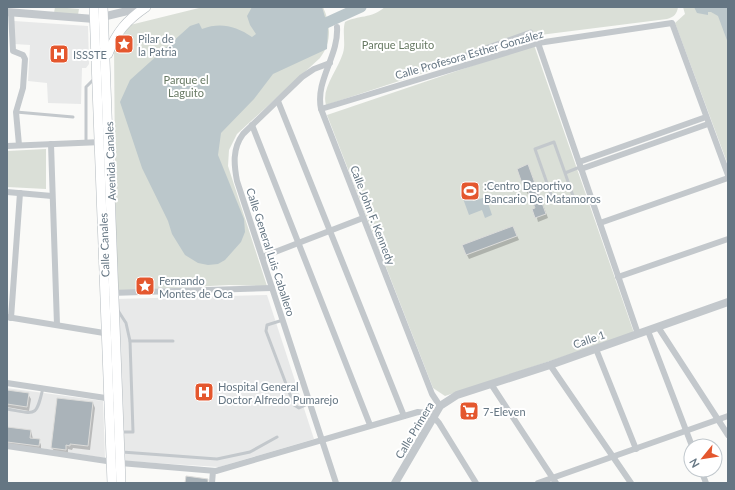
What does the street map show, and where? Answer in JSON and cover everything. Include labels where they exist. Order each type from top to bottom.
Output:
[{"type":"main road","name":"Calle Canales","points":[[93,7],[99,18],[96,77],[105,142],[105,293],[108,398],[114,432],[115,452],[112,483]]},
{"type":"main road","name":"Avenida Canales","points":[[103,7],[99,18],[106,59],[105,142],[115,294],[117,399],[114,432]]},
{"type":"main road","points":[[106,59],[112,43],[121,27],[145,7]]},
{"type":"main road","points":[[115,463],[120,483]]},
{"type":"street","points":[[93,7],[103,7]]},
{"type":"street","points":[[19,145],[16,112],[23,88],[26,59],[23,54],[13,51],[9,12],[99,18],[145,7]]},
{"type":"street","name":"Calle Profesora Esther González","points":[[321,109],[538,43],[672,23],[706,117]]},
{"type":"street","name":"Calle John F. Kennedy","points":[[337,27],[336,48],[320,90],[321,109],[432,394],[440,406]]},
{"type":"street","points":[[538,43],[638,334]]},
{"type":"street","name":"Calle General Luis Caballero","points":[[330,63],[306,74],[252,125],[240,138],[234,165],[237,182],[336,483]]},
{"type":"street","points":[[278,101],[404,416]]},
{"type":"street","points":[[580,166],[706,117],[728,176],[600,223]]},
{"type":"street","points":[[580,166],[708,124]]},
{"type":"street","points":[[252,125],[297,243],[370,425]]},
{"type":"street","points":[[7,146],[105,142]]},
{"type":"street","points":[[51,144],[57,325]]},
{"type":"street","points":[[7,192],[52,196]]},
{"type":"street","points":[[20,193],[9,318],[116,335]]},
{"type":"street","points":[[262,256],[363,218]]},
{"type":"street","points":[[618,277],[728,239]]},
{"type":"street","points":[[105,293],[115,294],[272,288]]},
{"type":"street","name":"Calle 1","points":[[457,395],[550,365],[728,302]]},
{"type":"street","points":[[658,327],[728,435]]},
{"type":"street","points":[[648,330],[689,438]]},
{"type":"street","points":[[596,349],[636,449]]},
{"type":"street","points":[[550,365],[631,483]]},
{"type":"street","points":[[7,383],[117,399]]},
{"type":"street","points":[[491,384],[554,480]]},
{"type":"street","name":"Calle Primera","points":[[395,483],[435,417],[440,406],[457,395]]},
{"type":"street","points":[[7,446],[115,463],[213,471],[223,470],[370,425],[418,412],[424,412],[435,417],[476,483]]},
{"type":"street","points":[[538,483],[554,480],[613,457],[728,416]]},
{"type":"street","points":[[212,483],[213,471]]},
{"type":"lane","points":[[464,65],[466,54],[531,31],[538,43]]},
{"type":"lane","points":[[86,142],[86,87],[96,77]]},
{"type":"lane","points":[[16,112],[73,117]]},
{"type":"lane","points":[[554,142],[565,173],[573,196],[554,203],[535,149],[554,142]]},
{"type":"lane","points":[[565,173],[580,166]]},
{"type":"lane","points":[[114,432],[133,432],[130,341],[126,323],[121,313],[115,307]]},
{"type":"lane","points":[[283,320],[267,326],[266,331],[294,405],[299,408],[310,403]]},
{"type":"lane","points":[[130,341],[173,341]]},
{"type":"lane","points":[[7,409],[28,413],[35,412],[38,408],[43,388]]},
{"type":"lane","points":[[115,452],[217,459],[234,457],[250,452],[276,437]]},
{"type":"shaded area","name":"Parque el Laguito","points":[[252,7],[322,7],[328,27],[327,49],[273,74],[254,99],[221,133],[218,155],[244,219],[245,232],[241,242],[225,260],[218,264],[208,265],[198,263],[185,255],[172,234],[168,221],[142,168],[120,102],[130,80],[190,26],[199,23],[202,29],[215,26],[228,26],[240,30],[252,37],[256,34],[250,25],[247,16]]},
{"type":"shaded area","points":[[694,7],[728,7],[728,43],[718,16],[711,12],[708,12],[708,15],[697,13]]},
{"type":"shaded area","name":"ISSSTE","points":[[14,21],[88,26],[89,64],[86,68],[82,68],[81,104],[48,103],[47,83],[28,81],[30,45],[14,44]]},
{"type":"shaded area","points":[[469,190],[473,201],[486,197],[492,215],[485,218],[482,210],[469,215],[461,193]]},
{"type":"shaded area","points":[[267,295],[314,439],[219,467],[124,461],[116,299]]},
{"type":"shaded area","points":[[7,388],[103,401],[105,458],[7,443]]},
{"type":"green space","points":[[55,7],[79,9],[78,15],[54,13]]},
{"type":"green space","name":"Parque el Laguito","points":[[203,7],[323,7],[328,20],[329,33],[327,46],[320,58],[237,134],[229,150],[228,166],[267,286],[229,285],[116,291],[114,45],[126,26]]},
{"type":"green space","name":"Parque Laguito","points":[[385,7],[678,7],[675,15],[667,19],[540,35],[326,105],[326,92],[343,53],[345,22],[370,15]]},
{"type":"green space","points":[[683,7],[728,7],[728,165],[675,23],[685,14]]},
{"type":"green space","name":":Centro Deportivo Bancario De Matamoros","points":[[534,45],[634,333],[445,396],[433,388],[327,115]]},
{"type":"green space","points":[[46,149],[46,189],[7,187],[7,151]]},
{"type":"building","points":[[528,164],[546,214],[535,218],[532,209],[535,208],[528,191],[525,192],[517,169]]},
{"type":"building","points":[[513,226],[517,236],[466,255],[462,245]]},
{"type":"building","points":[[7,390],[29,393],[27,407],[7,404]]},
{"type":"building","points":[[57,398],[93,402],[88,446],[70,444],[70,446],[66,445],[66,450],[51,448]]},
{"type":"building","points":[[7,427],[31,430],[30,438],[40,439],[39,446],[7,442]]},
{"type":"building","points":[[186,476],[208,479],[208,483],[185,483]]},
{"type":"waterway","points":[[326,23],[361,7]]},
{"type":"place","name":"Pilar de la Patria","points":[[124,44]]},
{"type":"place","name":"ISSSTE","points":[[59,54]]},
{"type":"place","name":":Centro Deportivo Bancario De Matamoros","points":[[470,191]]},
{"type":"place","name":"Fernando Montes de Oca","points":[[145,286]]},
{"type":"place","name":"Hospital General Doctor Alfredo Pumarejo","points":[[204,392]]},
{"type":"place","name":"7-Eleven","points":[[469,411]]}]
